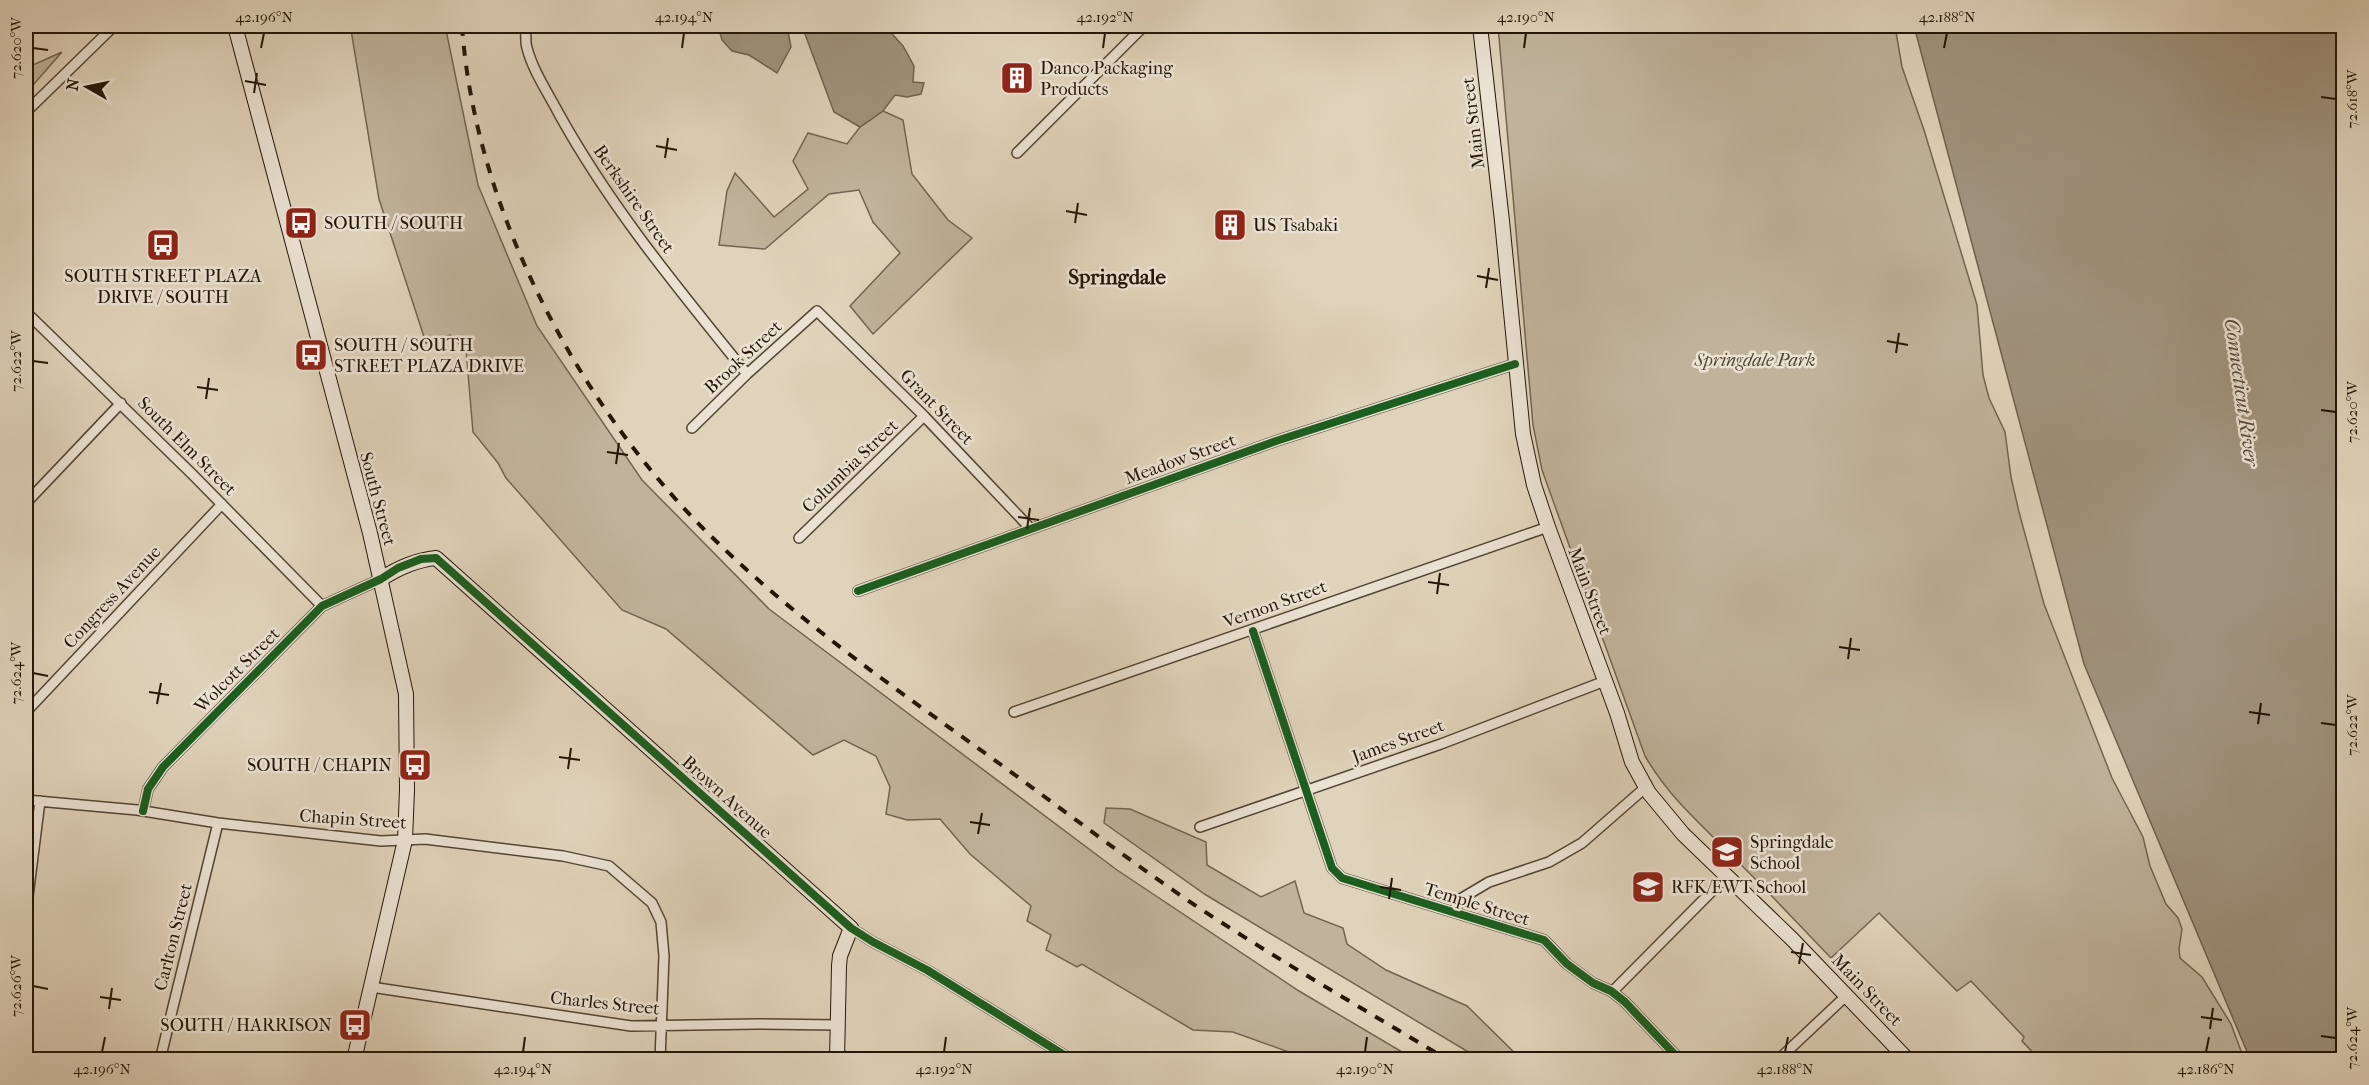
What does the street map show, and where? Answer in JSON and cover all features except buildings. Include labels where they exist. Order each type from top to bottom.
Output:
[{"type":"main road","name":"South Street","points":[[235,26],[381,579],[406,694],[405,840],[354,1059]]},
{"type":"main road","name":"Main Street","points":[[1480,26],[1523,434],[1534,485],[1632,762],[1646,787],[1683,834],[1847,995],[1908,1059]]},
{"type":"main road","name":"Brown Avenue","points":[[381,579],[398,568],[421,559],[436,558],[851,928]]},
{"type":"main road","points":[[837,1059],[840,956],[851,928]]},
{"type":"street","points":[[26,112],[114,26]]},
{"type":"street","name":"Berkshire Street","points":[[526,26],[526,47],[575,143],[628,222],[678,289],[747,374]]},
{"type":"street","points":[[1017,153],[1144,26]]},
{"type":"street","name":"Brook Street","points":[[692,428],[747,374],[817,311]]},
{"type":"street","name":"Grant Street","points":[[817,311],[924,416],[1031,529]]},
{"type":"street","name":"South Elm Street","points":[[26,312],[121,403],[322,606]]},
{"type":"street","name":"Meadow Street","points":[[858,591],[1276,441],[1515,364]]},
{"type":"street","points":[[26,502],[121,403]]},
{"type":"street","name":"Columbia Street","points":[[799,538],[924,416]]},
{"type":"street","name":"Congress Avenue","points":[[26,712],[222,504]]},
{"type":"street","name":"Vernon Street","points":[[1014,712],[1548,527]]},
{"type":"street","name":"Wolcott Street","points":[[143,811],[148,789],[163,767],[322,606],[381,579]]},
{"type":"street","name":"Temple Street","points":[[1253,631],[1332,868],[1342,878],[1544,939],[1567,964],[1625,1002],[1680,1059]]},
{"type":"street","name":"James Street","points":[[1200,827],[1307,792],[1605,681]]},
{"type":"street","points":[[1453,912],[1462,898],[1489,882],[1549,862],[1582,843],[1646,787]]},
{"type":"street","name":"Chapin Street","points":[[26,800],[143,811],[218,824],[381,841],[425,839],[599,863],[617,872],[652,903],[659,915],[664,956],[660,1027]]},
{"type":"street","points":[[26,912],[40,801]]},
{"type":"street","name":"Carlton Street","points":[[160,1059],[218,824]]},
{"type":"street","points":[[1612,992],[1727,876]]},
{"type":"street","name":"Brown Avenue","points":[[851,928],[985,1005],[1072,1059]]},
{"type":"street","name":"Charles Street","points":[[371,987],[631,1026],[837,1025]]},
{"type":"street","points":[[1778,1059],[1847,995]]},
{"type":"street","points":[[660,1027],[660,1059]]},
{"type":"green space","points":[[354,26],[447,26],[478,185],[537,326],[642,480],[769,609],[1117,870],[1299,991],[1414,1059],[1308,1059],[1233,1032],[1193,1030],[1082,964],[1077,967],[1046,950],[1051,935],[1027,921],[1031,906],[970,854],[940,819],[907,820],[886,814],[890,787],[876,756],[844,740],[813,755],[666,629],[622,610],[506,478],[498,463],[473,432],[466,350],[450,335],[426,343],[379,199],[351,30]]},
{"type":"green space","name":"Springdale Park","points":[[1498,26],[1895,26],[1902,67],[1924,130],[1977,305],[1983,375],[1989,398],[2005,432],[2011,477],[2044,604],[2112,778],[2143,837],[2150,866],[2166,904],[2178,918],[2182,929],[2180,958],[2202,977],[2231,1024],[2244,1059],[2039,1059],[2022,1041],[2024,1037],[1971,981],[1957,991],[1879,913],[1831,958],[1665,785],[1645,756],[1542,470],[1533,425]]},
{"type":"green space","points":[[62,52],[26,93],[26,65],[33,65]]},
{"type":"green space","points":[[883,111],[903,120],[912,174],[948,220],[972,238],[873,334],[850,306],[900,253],[873,222],[859,190],[829,194],[765,249],[719,245],[727,191],[735,173],[774,217],[808,189],[793,161],[808,133],[847,144],[860,127]]},
{"type":"green space","points":[[1106,808],[1130,809],[1206,842],[1207,865],[1261,897],[1295,881],[1304,913],[1343,928],[1347,944],[1386,970],[1467,1006],[1521,1059],[1480,1059],[1206,895],[1104,823]]},
{"type":"water","points":[[718,26],[787,26],[791,47],[777,73],[749,55],[732,51],[722,40]]},
{"type":"water","points":[[802,26],[885,26],[903,46],[914,66],[913,82],[924,83],[921,94],[907,97],[895,95],[883,111],[860,127],[834,112]]},
{"type":"water","name":"Connecticut River","points":[[1914,26],[2343,26],[2343,1059],[2253,1059],[2248,1054],[2084,664]]},
{"type":"railway","points":[[462,26],[471,97],[488,168],[513,238],[544,306],[581,372],[623,434],[669,491],[718,543],[819,631],[1124,855],[1199,908],[1448,1060]]},
{"type":"cycle path","points":[[858,591],[1276,441],[1515,364]]},
{"type":"cycle path","points":[[143,811],[148,789],[163,767],[322,606],[381,579],[398,568],[421,559],[436,558],[851,928],[927,970],[1072,1060]]},
{"type":"cycle path","points":[[1253,631],[1332,868],[1342,878],[1544,940],[1567,964],[1625,1002],[1680,1060]]},
{"type":"place","name":"Danco Packaging Products","points":[[1017,78]]},
{"type":"place","name":"SOUTH / SOUTH","points":[[301,223]]},
{"type":"place","name":"US Tsabaki","points":[[1230,225]]},
{"type":"place","name":"SOUTH STREET PLAZA DRIVE / SOUTH","points":[[163,245]]},
{"type":"place","name":"SOUTH / SOUTH STREET PLAZA DRIVE","points":[[311,355]]},
{"type":"place","name":"SOUTH / CHAPIN","points":[[415,765]]},
{"type":"place","name":"Springdale School","points":[[1727,852]]},
{"type":"place","name":"RFK/EWT School","points":[[1648,887]]},
{"type":"place","name":"SOUTH / HARRISON","points":[[355,1025]]},
{"type":"district","name":"Springdale","points":[[1117,277]]}]
